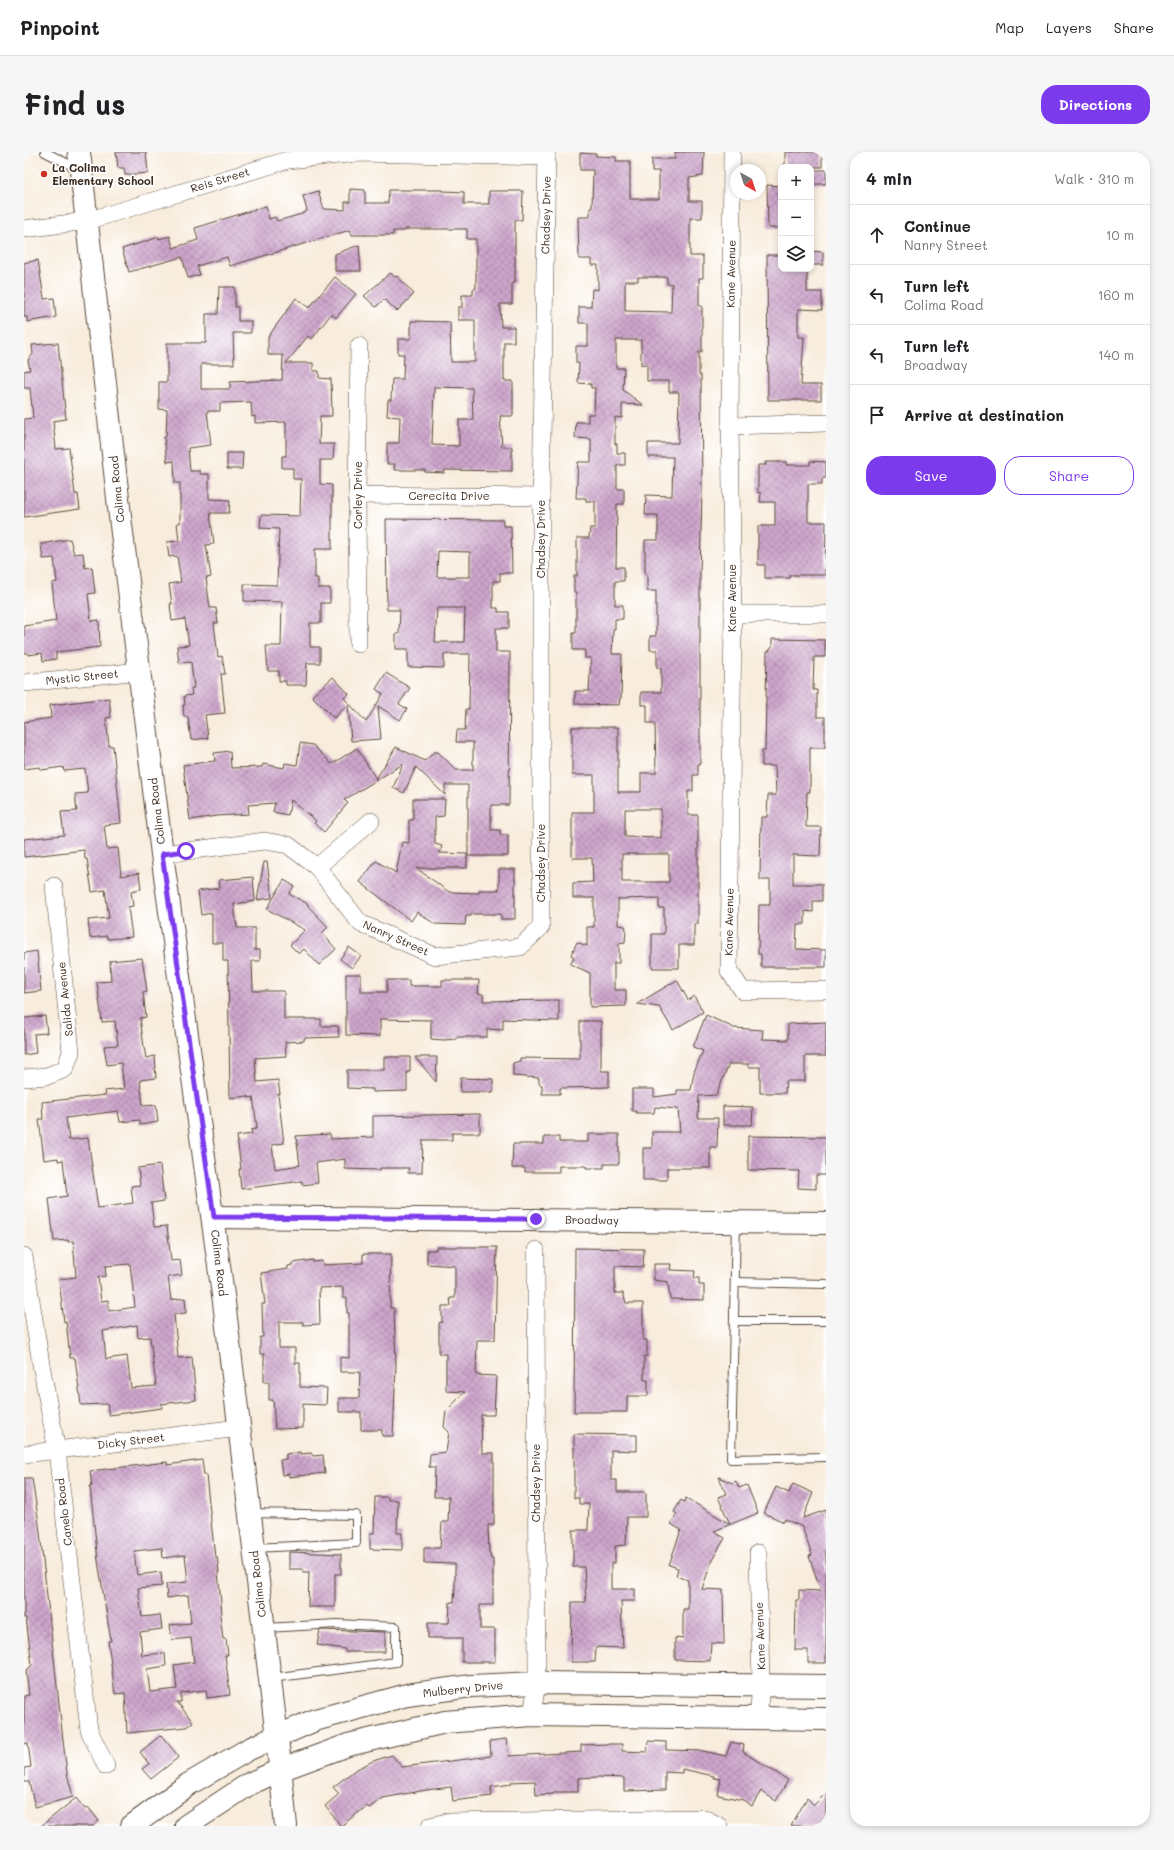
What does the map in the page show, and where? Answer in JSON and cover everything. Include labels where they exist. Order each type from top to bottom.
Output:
[{"type":"main road","name":"Colima Road","points":[[80,161],[121,525],[162,854],[214,1217],[277,1737],[286,1826]]},
{"type":"main road","name":"Broadway","points":[[214,1217],[826,1223]]},
{"type":"main road","name":"Mulberry Drive","points":[[132,1826],[189,1784],[246,1750],[315,1720],[407,1695],[471,1686],[537,1683],[826,1686]]},
{"type":"main road","points":[[186,1826],[249,1784],[280,1770],[348,1745],[445,1722],[532,1715],[826,1719]]},
{"type":"street","name":"Reis Street","points":[[24,229],[87,221],[288,160],[358,152],[547,155]]},
{"type":"street","name":"Kane Avenue","points":[[732,152],[730,426],[733,614],[729,972],[743,991],[826,990]]},
{"type":"street","name":"Chadsey Drive","points":[[541,927],[541,497],[547,155]]},
{"type":"street","name":"Corley Drive","points":[[358,644],[357,495],[359,346]]},
{"type":"street","points":[[730,426],[826,423]]},
{"type":"street","name":"Cerecita Drive","points":[[357,495],[541,497]]},
{"type":"street","points":[[733,614],[826,614]]},
{"type":"street","name":"Mystic Street","points":[[24,684],[140,671]]},
{"type":"street","points":[[316,867],[371,821]]},
{"type":"street","name":"Nanry Street","points":[[162,854],[265,841],[288,845],[316,867],[360,922],[435,956],[520,947],[541,927]]},
{"type":"street","name":"Salida Avenue","points":[[24,1078],[47,1076],[65,1069],[71,1052],[54,886]]},
{"type":"street","name":"Chadsey Drive","points":[[532,1715],[537,1683],[536,1250]]},
{"type":"street","name":"Canelo Road","points":[[24,1256],[41,1364],[57,1451],[89,1730],[106,1766]]},
{"type":"street","name":"Dicky Street","points":[[24,1454],[239,1428]]},
{"type":"street","name":"Kane Avenue","points":[[758,1553],[761,1685],[758,1719]]},
{"type":"street","points":[[430,1826],[447,1822],[704,1818],[719,1826]]},
{"type":"lane","points":[[45,152],[80,161]]},
{"type":"lane","points":[[736,1222],[731,1459],[825,1457]]},
{"type":"lane","points":[[735,1282],[826,1284]]},
{"type":"lane","points":[[734,1321],[826,1321]]},
{"type":"lane","points":[[249,1513],[356,1515],[356,1544],[253,1548]]},
{"type":"lane","points":[[263,1629],[337,1624],[396,1627],[396,1662],[269,1679]]},
{"type":"building","points":[[116,152],[146,152],[148,173],[125,175],[124,168],[118,168]]},
{"type":"building","points":[[675,152],[704,152],[703,176],[689,178],[689,201],[702,201],[702,218],[690,218],[690,256],[703,256],[703,278],[699,278],[699,306],[702,306],[702,352],[699,352],[699,375],[701,375],[702,490],[700,574],[700,764],[698,764],[698,775],[693,775],[693,791],[688,791],[688,815],[698,815],[698,924],[694,924],[694,945],[679,945],[679,968],[652,968],[652,934],[664,934],[664,908],[659,908],[659,898],[618,899],[618,925],[625,926],[626,929],[625,942],[619,943],[619,963],[614,963],[614,990],[626,990],[626,1006],[590,1007],[590,973],[570,964],[574,957],[571,955],[577,942],[587,946],[587,927],[594,927],[594,898],[573,898],[573,883],[593,882],[592,858],[572,858],[572,812],[594,812],[594,775],[572,775],[572,727],[618,727],[618,792],[641,792],[641,773],[656,773],[655,723],[647,723],[647,705],[641,705],[641,692],[661,692],[661,668],[657,668],[657,650],[650,650],[650,636],[656,636],[656,591],[647,591],[647,574],[645,574],[645,540],[658,540],[658,515],[645,515],[646,495],[672,496],[673,457],[648,457],[648,443],[678,443],[679,392],[669,392],[669,381],[647,381],[647,364],[641,365],[641,340],[616,340],[616,368],[624,368],[623,390],[643,405],[622,404],[622,418],[615,417],[615,444],[617,444],[617,453],[625,453],[625,465],[617,465],[617,489],[624,489],[624,504],[617,504],[616,567],[624,567],[624,581],[615,581],[615,605],[623,605],[623,619],[615,619],[612,654],[622,654],[621,698],[619,705],[575,704],[575,691],[589,691],[591,658],[585,658],[585,650],[573,650],[573,633],[576,633],[576,592],[574,592],[574,576],[577,576],[577,538],[589,538],[590,528],[595,528],[595,501],[586,501],[586,498],[576,498],[578,462],[591,462],[591,439],[575,438],[576,422],[588,422],[588,414],[594,414],[595,388],[591,388],[591,384],[578,383],[579,363],[576,363],[576,346],[588,346],[588,323],[579,323],[579,307],[591,307],[592,289],[598,290],[598,265],[591,265],[591,259],[579,259],[578,217],[590,217],[590,208],[592,208],[593,170],[580,170],[580,153],[596,154],[596,156],[616,157],[616,161],[630,161],[630,199],[659,199],[659,171],[652,171],[652,159],[675,159]],"holes":[[[638,277],[667,277],[667,284],[672,284],[671,312],[625,311],[625,281],[638,281]],[[625,809],[661,809],[661,838],[625,837]],[[622,854],[669,854],[669,882],[622,882]]]},
{"type":"building","points":[[785,152],[822,152],[822,167],[814,167],[814,164],[785,164]]},
{"type":"building","points":[[814,170],[826,170],[826,184],[814,184]]},
{"type":"building","points":[[767,185],[778,186],[778,228],[768,228]]},
{"type":"building","points":[[350,189],[365,190],[365,203],[388,203],[389,190],[443,190],[464,192],[464,204],[489,204],[489,191],[523,191],[522,220],[515,220],[515,283],[512,283],[512,304],[500,304],[501,327],[514,327],[514,342],[504,342],[504,381],[513,381],[513,416],[500,416],[502,447],[512,447],[512,471],[445,470],[444,473],[425,472],[425,470],[394,470],[395,464],[387,464],[387,443],[399,443],[400,417],[387,416],[388,400],[391,400],[392,379],[403,379],[404,354],[398,354],[398,339],[411,339],[411,321],[450,322],[451,362],[475,362],[475,320],[458,320],[458,307],[462,307],[462,295],[473,295],[473,289],[476,288],[476,239],[467,239],[467,229],[405,229],[405,231],[393,231],[393,235],[352,235],[350,230],[230,266],[227,257],[197,266],[200,275],[188,278],[182,257],[129,272],[122,249],[159,237],[159,239],[170,236],[173,248],[198,240],[195,228],[266,206],[269,219],[275,217],[277,221],[302,214],[307,211],[303,196],[318,191],[324,209],[345,210],[345,202],[350,202]],"holes":[[[434,387],[472,388],[473,420],[459,420],[459,446],[432,445]]]},
{"type":"building","points":[[359,245],[361,271],[335,271],[335,254]]},
{"type":"building","points":[[814,251],[823,252],[823,265],[814,265]]},
{"type":"building","points":[[767,255],[778,255],[778,272],[807,272],[807,292],[822,292],[822,310],[798,309],[798,337],[804,337],[801,385],[821,385],[821,400],[768,400]]},
{"type":"building","points":[[38,260],[44,299],[54,298],[56,317],[27,322],[27,317],[24,317],[24,263]]},
{"type":"building","points":[[390,273],[395,277],[397,276],[414,294],[397,311],[384,299],[376,307],[364,296]]},
{"type":"building","points":[[335,277],[356,294],[336,318],[331,314],[312,339],[308,336],[286,363],[313,363],[313,371],[319,371],[319,378],[331,379],[332,416],[320,416],[319,444],[334,444],[333,460],[320,460],[320,484],[332,485],[332,549],[315,549],[315,578],[318,578],[318,588],[330,588],[330,603],[321,603],[321,623],[310,623],[310,647],[320,647],[320,663],[307,663],[306,685],[286,685],[286,681],[279,681],[279,671],[268,671],[266,646],[281,646],[282,602],[244,601],[244,584],[277,585],[279,529],[260,528],[261,515],[300,516],[301,479],[293,479],[293,468],[282,468],[282,456],[286,456],[286,422],[255,423],[255,416],[252,417],[251,402],[220,403],[220,411],[207,411],[211,445],[188,448],[190,471],[200,471],[200,474],[209,474],[209,499],[230,500],[229,513],[210,513],[214,544],[206,545],[211,577],[206,578],[210,608],[216,608],[218,623],[214,623],[218,657],[222,656],[225,674],[221,674],[225,713],[205,715],[208,738],[191,740],[188,717],[184,717],[183,705],[185,705],[184,696],[192,695],[191,688],[194,688],[191,662],[179,663],[177,646],[189,645],[185,619],[172,621],[170,604],[172,604],[169,584],[181,582],[177,556],[169,557],[167,542],[179,541],[177,523],[180,523],[180,483],[175,483],[174,461],[167,462],[164,437],[166,437],[167,410],[159,409],[159,382],[167,382],[167,343],[206,343],[206,314],[218,314],[219,287],[235,287],[235,307],[238,307],[238,321],[251,321],[251,333],[233,333],[234,364],[201,364],[201,389],[230,389],[230,382],[282,380],[283,355],[268,355],[268,337],[296,298],[309,308]]},
{"type":"building","points":[[58,343],[66,419],[53,421],[56,449],[69,448],[75,494],[78,494],[80,509],[24,517],[24,419],[33,418],[30,388],[24,388],[24,371],[30,370],[28,360],[33,354],[32,345]]},
{"type":"building","points":[[227,453],[243,453],[242,469],[227,469]]},
{"type":"building","points":[[810,461],[826,462],[826,478],[822,478],[822,484],[808,484],[808,522],[826,522],[825,575],[790,575],[790,578],[765,578],[765,565],[758,565],[758,526],[775,526],[775,502],[760,502],[761,493],[758,493],[758,465],[766,465],[765,462],[786,462],[786,465],[810,465]]},
{"type":"building","points":[[386,519],[503,520],[503,526],[511,526],[512,573],[500,573],[500,581],[493,581],[493,608],[498,608],[498,612],[509,612],[509,628],[496,628],[496,652],[510,652],[509,805],[491,805],[491,830],[500,830],[500,835],[508,835],[508,856],[468,856],[468,785],[445,785],[445,795],[416,767],[404,793],[393,788],[403,764],[344,800],[348,803],[324,832],[314,823],[316,821],[291,800],[288,815],[273,812],[275,803],[248,805],[249,814],[216,816],[190,820],[183,765],[215,761],[214,753],[230,751],[231,768],[262,767],[263,764],[284,768],[285,763],[297,765],[300,743],[313,745],[332,764],[357,748],[376,779],[396,747],[425,761],[434,752],[438,752],[456,770],[473,770],[473,742],[456,742],[457,730],[465,730],[466,709],[469,709],[470,654],[444,654],[444,668],[408,667],[408,649],[396,649],[396,634],[399,634],[400,610],[387,610]],"holes":[[[438,551],[470,552],[470,577],[437,577]],[[437,608],[465,608],[464,642],[435,642]]]},
{"type":"building","points":[[70,539],[74,554],[83,553],[85,568],[92,567],[95,593],[88,594],[91,621],[99,620],[100,647],[56,652],[56,659],[43,661],[42,653],[28,655],[28,653],[24,653],[24,626],[56,621],[52,583],[57,582],[54,558],[43,559],[41,544]]},
{"type":"building","points":[[772,639],[825,640],[825,657],[814,657],[813,690],[817,690],[817,717],[825,717],[825,748],[810,748],[810,792],[807,792],[806,827],[821,827],[820,856],[793,855],[793,884],[822,884],[822,901],[813,901],[813,912],[805,911],[805,924],[797,924],[796,949],[826,950],[826,967],[761,967],[761,954],[758,954],[759,905],[770,905],[770,880],[760,880],[761,817],[767,817],[768,795],[776,795],[775,766],[762,766],[762,750],[765,750],[767,651],[770,651],[770,648],[772,648]]},
{"type":"building","points":[[386,673],[410,688],[399,704],[407,709],[400,720],[378,706],[381,739],[351,741],[348,705],[334,718],[312,696],[333,677],[349,694],[344,698],[366,722],[383,694],[376,689]]},
{"type":"building","points":[[109,698],[111,717],[106,718],[109,746],[113,746],[121,823],[104,825],[107,849],[118,848],[121,876],[139,873],[141,889],[131,891],[133,906],[128,907],[132,937],[108,939],[107,936],[90,938],[88,920],[109,918],[105,890],[92,892],[87,859],[85,859],[84,850],[24,857],[24,839],[64,835],[61,812],[77,811],[75,794],[88,793],[85,769],[64,771],[63,767],[41,770],[40,767],[24,769],[24,722],[51,718],[50,705]]},
{"type":"building","points":[[413,799],[445,799],[444,816],[435,817],[435,844],[442,846],[440,853],[467,854],[467,868],[416,868],[449,892],[479,893],[479,890],[499,890],[499,869],[515,869],[515,919],[501,919],[501,914],[471,914],[471,916],[466,916],[465,925],[435,924],[417,912],[411,921],[360,882],[376,861],[396,873],[402,842],[409,843],[409,820],[413,820]]},
{"type":"building","points":[[264,862],[267,862],[272,898],[257,900]]},
{"type":"building","points":[[253,877],[255,901],[234,904],[237,928],[255,928],[255,950],[260,950],[260,961],[252,961],[253,991],[284,991],[284,1019],[321,1019],[321,1026],[338,1026],[339,1037],[304,1038],[304,1041],[285,1042],[286,1056],[255,1058],[257,1082],[278,1080],[280,1094],[278,1094],[284,1143],[272,1145],[275,1169],[300,1165],[296,1136],[330,1134],[331,1139],[373,1137],[373,1116],[480,1114],[480,1133],[452,1133],[452,1140],[423,1140],[422,1173],[408,1173],[409,1168],[380,1168],[380,1170],[345,1169],[345,1159],[316,1163],[318,1183],[302,1185],[302,1181],[241,1189],[239,1169],[241,1169],[237,1136],[252,1134],[251,1130],[256,1129],[257,1127],[253,1097],[248,1098],[248,1096],[230,1098],[228,961],[223,961],[223,943],[212,943],[212,913],[201,915],[198,891],[220,888],[219,880]]},
{"type":"building","points":[[284,880],[294,886],[289,894],[308,904],[308,906],[328,927],[322,933],[336,949],[319,965],[304,949],[299,954],[290,945],[305,930],[267,909]]},
{"type":"building","points":[[349,947],[361,956],[352,968],[340,959]]},
{"type":"building","points":[[37,951],[41,991],[24,993],[24,953]]},
{"type":"building","points":[[142,958],[147,991],[143,992],[146,1017],[140,1018],[146,1058],[155,1056],[156,1078],[140,1080],[143,1106],[156,1105],[158,1122],[140,1125],[140,1120],[120,1122],[118,1111],[66,1118],[69,1140],[88,1138],[98,1208],[133,1203],[131,1186],[140,1185],[138,1168],[160,1165],[164,1201],[151,1203],[154,1227],[167,1226],[171,1261],[180,1260],[182,1275],[168,1277],[171,1300],[185,1298],[186,1313],[174,1314],[178,1358],[192,1357],[196,1400],[161,1404],[162,1408],[109,1415],[107,1404],[81,1405],[75,1358],[70,1358],[59,1279],[76,1277],[73,1241],[54,1241],[49,1199],[67,1196],[63,1160],[58,1161],[58,1158],[44,1160],[39,1119],[43,1119],[42,1102],[106,1095],[105,1091],[124,1089],[121,1063],[107,1065],[104,1046],[118,1045],[115,1021],[102,1022],[97,982],[111,981],[110,961]],"holes":[[[130,1264],[135,1307],[109,1311],[108,1300],[101,1301],[98,1277],[106,1276],[105,1266]],[[137,1325],[138,1338],[150,1337],[156,1386],[131,1388],[127,1356],[106,1359],[103,1331]]]},
{"type":"building","points":[[346,974],[361,974],[361,992],[387,992],[387,980],[409,980],[409,986],[442,986],[442,980],[479,980],[478,994],[483,994],[483,1001],[559,1000],[559,1021],[503,1019],[503,1030],[487,1029],[487,1037],[456,1037],[456,1039],[444,1040],[431,1039],[431,1020],[380,1019],[380,1036],[346,1035]]},
{"type":"building","points":[[677,980],[688,1000],[694,996],[703,1012],[673,1030],[659,1007],[637,1004]]},
{"type":"building","points":[[706,1015],[734,1028],[763,1030],[762,1039],[788,1040],[788,1024],[826,1022],[826,1056],[805,1056],[805,1081],[786,1081],[785,1093],[760,1093],[760,1067],[748,1067],[748,1064],[729,1064],[716,1095],[699,1096],[698,1118],[718,1118],[717,1147],[710,1147],[710,1168],[667,1168],[667,1180],[643,1180],[643,1148],[652,1148],[652,1132],[680,1132],[678,1109],[655,1107],[654,1113],[636,1113],[636,1111],[632,1111],[632,1089],[654,1089],[654,1097],[677,1094],[677,1090],[691,1090],[694,1072],[703,1051],[693,1047]]},
{"type":"building","points":[[45,1016],[47,1033],[34,1034],[36,1053],[24,1055],[24,1018]]},
{"type":"building","points":[[580,1021],[601,1021],[601,1071],[609,1071],[609,1087],[560,1088],[560,1094],[542,1094],[542,1085],[539,1084],[539,1078],[513,1076],[513,1063],[520,1061],[520,1058],[580,1059]]},
{"type":"building","points":[[384,1057],[410,1057],[410,1072],[407,1072],[407,1091],[373,1092],[373,1089],[347,1088],[347,1070],[384,1070]]},
{"type":"building","points":[[415,1057],[437,1057],[436,1082]]},
{"type":"building","points":[[461,1078],[493,1079],[493,1092],[460,1092]]},
{"type":"building","points":[[723,1106],[753,1107],[752,1125],[723,1125]]},
{"type":"building","points":[[588,1134],[619,1134],[619,1164],[604,1164],[604,1168],[559,1166],[559,1172],[525,1172],[525,1168],[512,1168],[513,1144],[544,1144],[544,1137],[559,1137],[559,1142],[588,1142]]},
{"type":"building","points":[[748,1136],[826,1137],[826,1175],[816,1175],[816,1189],[798,1188],[799,1171],[748,1170]]},
{"type":"building","points":[[436,1247],[497,1247],[495,1340],[477,1340],[476,1375],[496,1376],[494,1415],[481,1415],[482,1453],[494,1453],[494,1525],[488,1525],[489,1553],[491,1559],[493,1559],[493,1605],[480,1605],[480,1629],[495,1629],[495,1662],[462,1662],[462,1638],[428,1638],[428,1623],[449,1623],[450,1602],[454,1602],[455,1587],[455,1564],[424,1563],[424,1548],[440,1548],[442,1522],[448,1522],[449,1497],[434,1497],[435,1467],[429,1467],[430,1454],[446,1452],[449,1432],[444,1427],[446,1411],[465,1392],[446,1391],[446,1354],[439,1354],[439,1323],[442,1322],[442,1306],[451,1306],[450,1298],[455,1298],[455,1266],[427,1264],[427,1250],[436,1250]]},
{"type":"building","points":[[575,1248],[644,1249],[643,1267],[615,1266],[615,1293],[623,1293],[626,1303],[643,1303],[643,1340],[647,1340],[647,1356],[644,1356],[644,1380],[648,1380],[648,1396],[627,1396],[627,1412],[574,1412]]},
{"type":"building","points":[[363,1254],[391,1254],[390,1308],[394,1308],[396,1365],[393,1436],[382,1436],[382,1430],[361,1430],[361,1412],[339,1412],[339,1398],[359,1398],[360,1372],[340,1372],[340,1357],[349,1358],[349,1313],[347,1313],[347,1298],[343,1298],[343,1287],[319,1288],[320,1324],[303,1325],[303,1322],[279,1322],[279,1348],[295,1348],[295,1363],[300,1363],[300,1387],[327,1388],[326,1405],[303,1404],[303,1428],[275,1429],[273,1400],[269,1400],[269,1382],[264,1382],[264,1354],[260,1354],[260,1337],[263,1337],[262,1304],[265,1304],[261,1273],[288,1269],[288,1266],[292,1265],[292,1263],[313,1260],[313,1262],[322,1261],[323,1265],[363,1263]]},
{"type":"building","points":[[654,1264],[671,1264],[670,1270],[695,1271],[694,1278],[699,1278],[699,1285],[704,1285],[704,1300],[670,1299],[668,1282],[654,1280]]},
{"type":"building","points":[[574,1434],[637,1435],[637,1451],[611,1450],[611,1480],[617,1480],[617,1492],[646,1492],[646,1517],[627,1517],[626,1545],[615,1546],[615,1563],[611,1563],[611,1589],[635,1589],[635,1601],[621,1601],[623,1648],[596,1647],[595,1662],[571,1662],[572,1602],[586,1602],[584,1567],[573,1567],[573,1530],[588,1530],[589,1504],[579,1504],[579,1498],[574,1498]]},
{"type":"building","points":[[300,1452],[300,1454],[311,1453],[313,1456],[323,1455],[325,1473],[289,1477],[289,1474],[282,1475],[280,1460],[286,1459],[286,1454]]},
{"type":"building","points":[[202,1460],[204,1475],[206,1475],[215,1557],[217,1556],[219,1572],[222,1613],[220,1614],[223,1639],[226,1639],[228,1655],[225,1655],[230,1695],[207,1698],[206,1690],[181,1693],[181,1702],[177,1702],[193,1722],[186,1727],[127,1733],[125,1693],[115,1694],[108,1641],[111,1641],[98,1561],[90,1486],[92,1486],[90,1471],[167,1462],[167,1465]],"holes":[[[162,1548],[163,1558],[185,1555],[188,1582],[166,1584],[167,1598],[188,1595],[191,1623],[170,1625],[172,1640],[191,1638],[194,1662],[174,1665],[177,1689],[150,1692],[147,1669],[166,1666],[165,1653],[142,1655],[140,1632],[162,1629],[160,1615],[142,1617],[138,1588],[162,1586],[161,1572],[137,1575],[134,1551]]]},
{"type":"building","points":[[719,1477],[732,1483],[736,1481],[739,1488],[747,1485],[758,1513],[714,1531],[725,1538],[712,1560],[702,1589],[723,1590],[724,1644],[711,1643],[710,1661],[675,1660],[675,1638],[683,1639],[683,1609],[688,1609],[688,1580],[676,1576],[678,1568],[669,1565],[681,1530],[671,1524],[677,1514],[674,1512],[681,1500],[684,1502],[686,1498],[730,1524],[718,1497],[726,1494]]},
{"type":"building","points":[[24,1478],[32,1478],[39,1524],[67,1773],[73,1797],[35,1807],[29,1782],[24,1782],[24,1768],[31,1767],[28,1743],[24,1744],[24,1696],[29,1695],[26,1671],[32,1665],[26,1618],[24,1618]]},
{"type":"building","points":[[793,1484],[813,1493],[803,1518],[826,1510],[826,1663],[808,1663],[808,1650],[795,1650],[796,1600],[799,1600],[799,1590],[821,1591],[809,1556],[812,1555],[802,1527],[785,1519],[784,1522],[764,1513],[776,1487],[789,1493]]},
{"type":"building","points":[[375,1497],[388,1497],[388,1500],[398,1500],[397,1533],[402,1533],[402,1550],[370,1549],[370,1533],[374,1533]]},
{"type":"building","points":[[289,1552],[341,1554],[341,1574],[335,1574],[335,1607],[308,1607],[309,1572],[303,1572],[303,1569],[289,1569]]},
{"type":"building","points":[[320,1630],[385,1632],[385,1652],[345,1652],[345,1649],[317,1645]]},
{"type":"building","points":[[161,1735],[179,1757],[151,1779],[142,1769],[149,1764],[140,1752]]},
{"type":"building","points":[[506,1739],[509,1756],[581,1752],[581,1745],[606,1744],[622,1744],[622,1751],[647,1752],[648,1741],[666,1742],[666,1750],[703,1751],[726,1756],[731,1742],[744,1745],[743,1752],[788,1780],[776,1801],[761,1791],[752,1806],[743,1800],[718,1795],[721,1779],[682,1769],[682,1773],[665,1772],[665,1790],[624,1791],[624,1778],[598,1777],[578,1778],[578,1792],[554,1792],[554,1794],[536,1795],[535,1781],[511,1782],[511,1784],[491,1787],[492,1796],[453,1801],[451,1787],[426,1790],[383,1798],[369,1808],[367,1806],[341,1826],[325,1806],[339,1794],[333,1787],[355,1770],[373,1761],[392,1755],[402,1767],[491,1756],[490,1741]]},
{"type":"building","points":[[826,1793],[826,1826],[791,1826],[807,1798],[814,1805]]},
{"type":"building","points":[[76,1798],[85,1809],[88,1807],[99,1821],[93,1826],[41,1826]]},
{"type":"place","name":"La Colima Elementary School","points":[[44,174]]},
{"type":"route","points":[[186,851],[162,854],[197,1109],[214,1217],[536,1219]]}]
